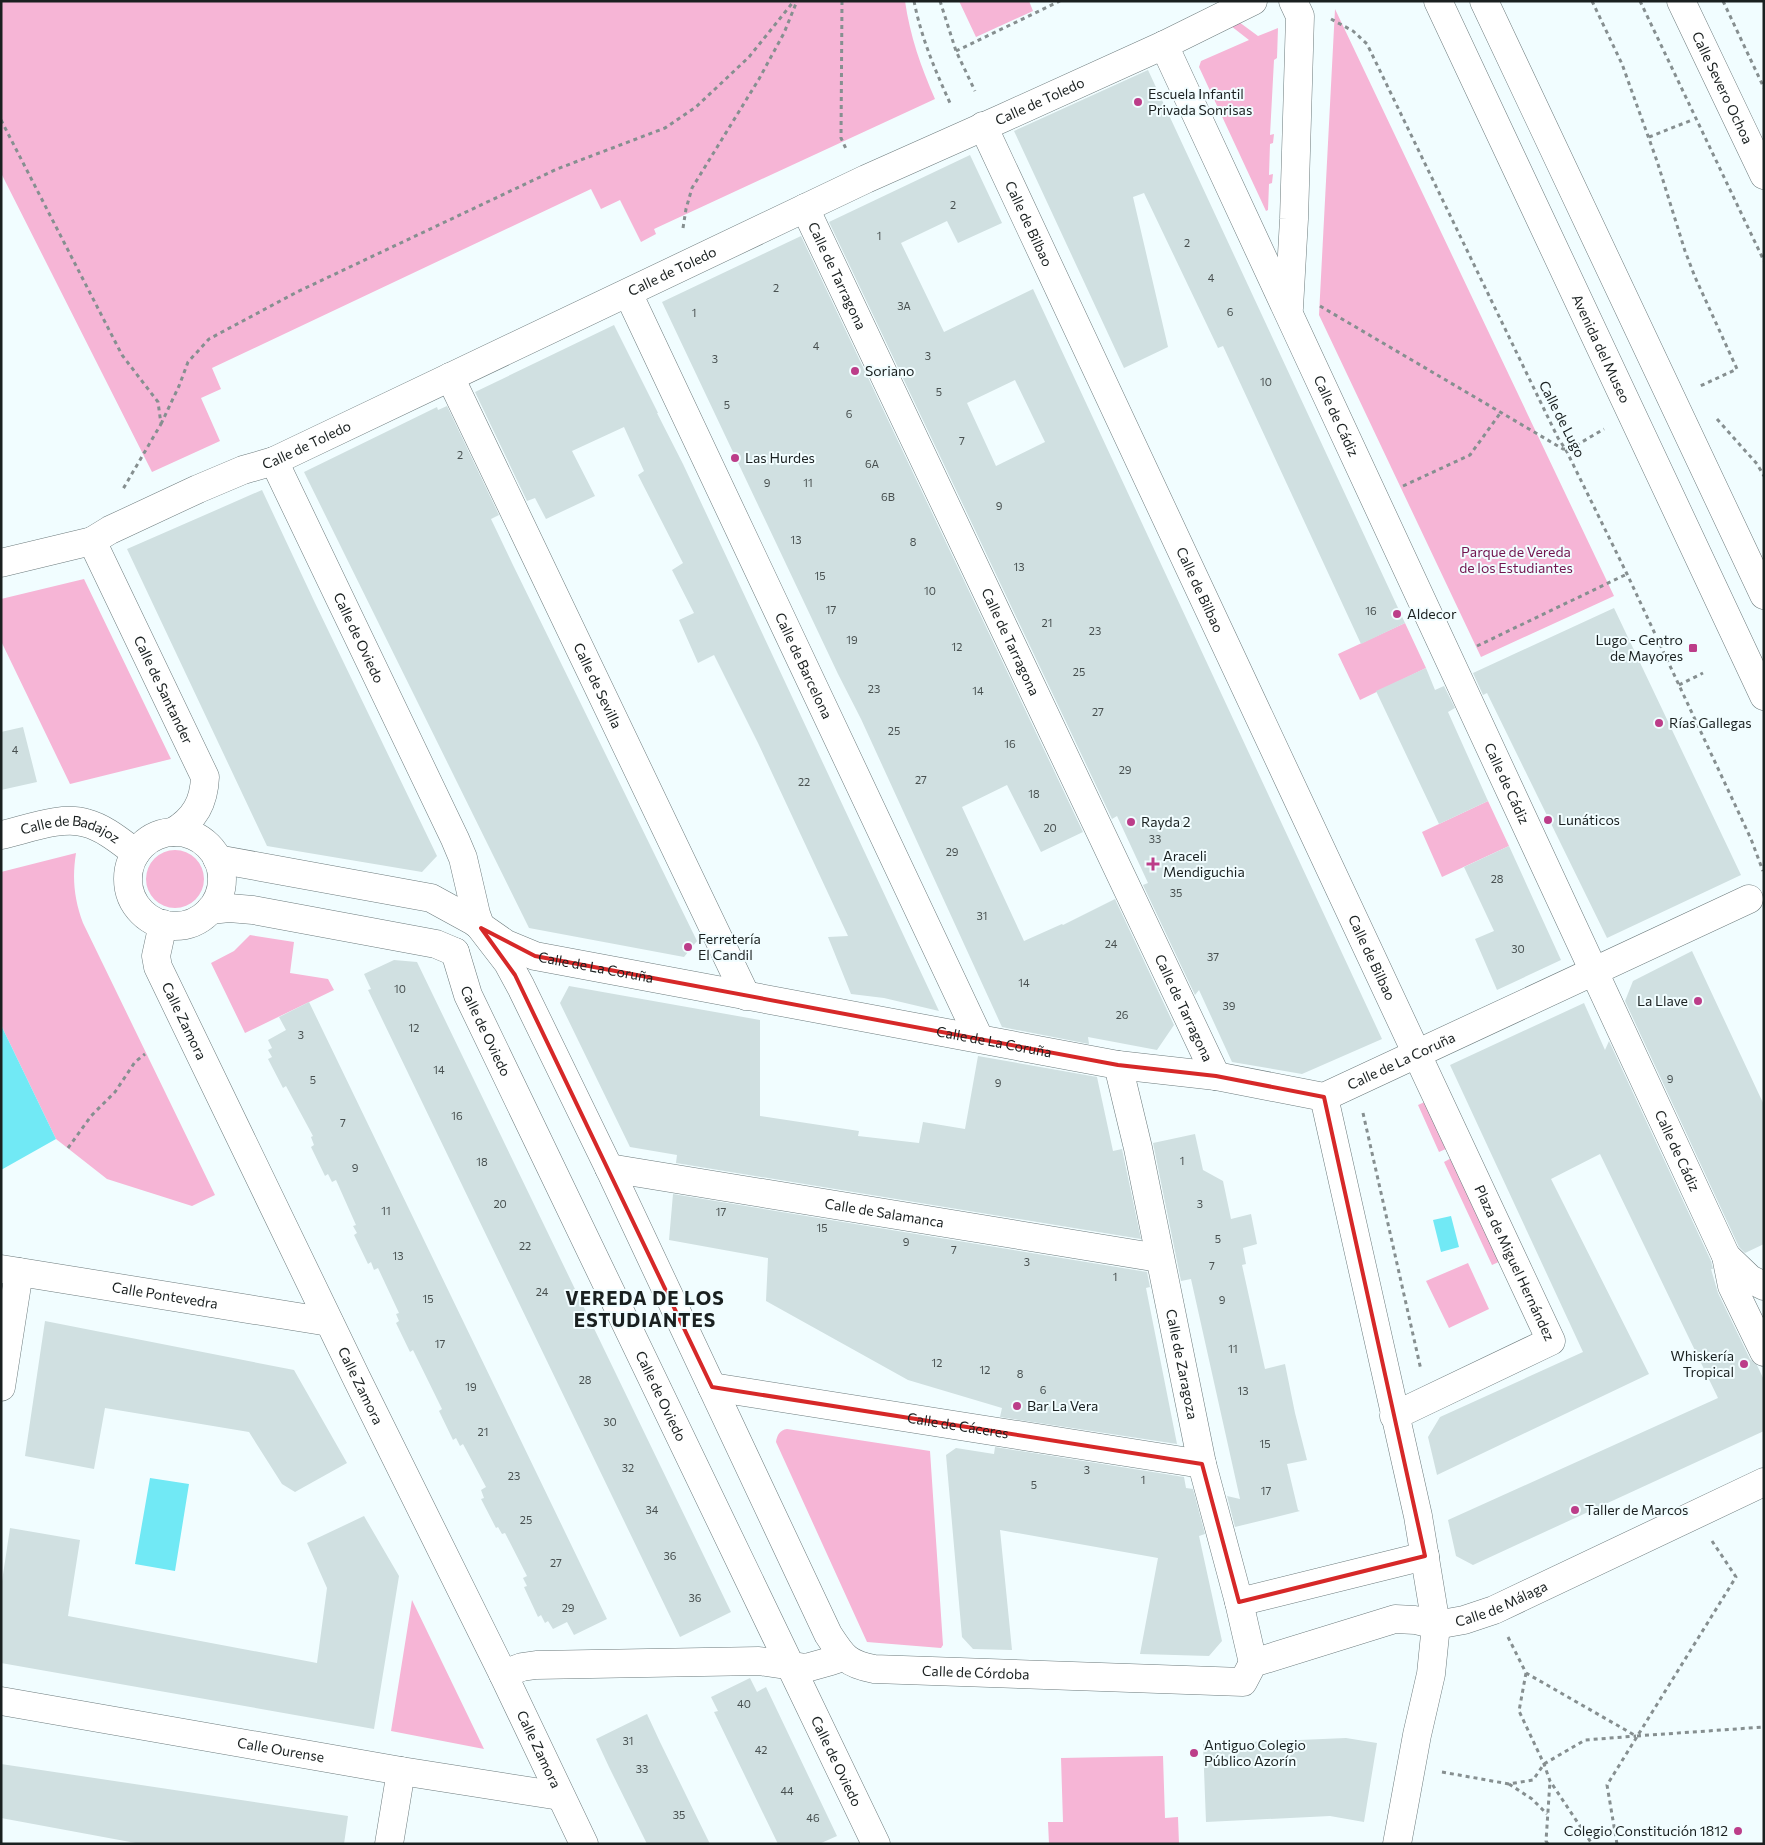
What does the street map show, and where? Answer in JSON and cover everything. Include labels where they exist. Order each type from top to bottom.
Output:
[{"type":"main road","name":"Calle de Toledo","points":[[1,563],[92,541],[110,530],[198,489],[243,470],[274,461],[628,293],[651,280],[983,126],[1164,45],[1253,1]]},
{"type":"main road","name":"Calle de Cádiz","points":[[1292,1],[1300,16],[1294,219],[1300,306]]},
{"type":"main road","name":"Avenida del Museo","points":[[1438,1],[1764,696]]},
{"type":"main road","points":[[1484,1],[1764,595]]},
{"type":"main road","name":"Calle Severo Ochoa","points":[[1681,1],[1764,175]]},
{"type":"main road","name":"Calle de Cádiz","points":[[1164,45],[1300,306],[1594,971],[1726,1256],[1732,1286],[1764,1352]]},
{"type":"main road","name":"Calle de Bilbao","points":[[983,126],[1416,1055]]},
{"type":"main road","name":"Calle de Tarragona","points":[[805,208],[1216,1076]]},
{"type":"main road","name":"Calle de Barcelona","points":[[628,293],[979,1038]]},
{"type":"main road","name":"Calle de Sevilla","points":[[450,377],[746,996]]},
{"type":"main road","name":"Calle de Oviedo","points":[[274,461],[455,839],[465,866],[481,928],[515,975],[609,1168],[828,1634],[843,1656]]},
{"type":"main road","name":"Calle de Santander","points":[[92,541],[206,777],[204,792],[198,807],[183,826],[173,832]]},
{"type":"main road","name":"Calle de Badajoz","points":[[1,836],[66,821],[84,822],[100,829],[136,853]]},
{"type":"main road","points":[[173,832],[189,834],[204,842],[217,859],[221,869],[222,885],[217,901],[210,910],[194,922],[181,925],[163,924],[145,914],[136,904],[131,894],[129,872],[136,853],[145,843],[153,838],[173,832]]},
{"type":"main road","name":"Calle de La Coruña","points":[[217,859],[431,898],[455,910],[512,947],[535,956],[1118,1065],[1216,1076],[1324,1097],[1749,899]]},
{"type":"main road","points":[[210,910],[229,908],[254,910],[436,944],[455,952],[481,928]]},
{"type":"main road","name":"Calle Zamora","points":[[163,924],[156,956],[158,966],[584,1844]]},
{"type":"main road","name":"Calle de Oviedo","points":[[455,952],[468,995],[876,1844]]},
{"type":"main road","name":"Plaza de Miguel Hernández","points":[[1394,1416],[1551,1341],[1416,1055]]},
{"type":"main road","name":"Calle de Zaragoza","points":[[1118,1065],[1138,1148],[1202,1464],[1239,1602],[1253,1663]]},
{"type":"main road","points":[[1253,1663],[1395,1619],[1415,1620],[1436,1625],[1425,1556],[1324,1097]]},
{"type":"main road","name":"Calle de Salamanca","points":[[609,1168],[1159,1258]]},
{"type":"main road","name":"Calle de Cádiz","points":[[1726,1256],[1750,1279],[1764,1286]]},
{"type":"main road","points":[[1,1387],[10,1271]]},
{"type":"main road","name":"Calle Pontevedra","points":[[10,1271],[330,1322]]},
{"type":"main road","name":"Calle de Cáceres","points":[[712,1386],[1202,1464]]},
{"type":"main road","name":"Calle de Málaga","points":[[1397,1844],[1411,1766],[1431,1674],[1436,1625],[1464,1620],[1494,1610],[1764,1482]]},
{"type":"main road","points":[[1239,1602],[1425,1556]]},
{"type":"main road","points":[[503,1674],[522,1667],[536,1665],[759,1661],[806,1668],[843,1656]]},
{"type":"main road","name":"Calle de Córdoba","points":[[843,1656],[863,1667],[874,1670],[1243,1682],[1253,1663]]},
{"type":"main road","name":"Calle Ourense","points":[[1,1701],[560,1796]]},
{"type":"main road","points":[[389,1844],[401,1770]]},
{"type":"path","points":[[683,228],[692,188],[759,79],[784,33],[795,1]]},
{"type":"path","points":[[120,494],[160,424],[179,386],[188,362],[209,339],[297,292],[557,169],[665,128],[696,107],[749,57],[795,1]]},
{"type":"path","points":[[842,1],[841,138],[847,151]]},
{"type":"path","points":[[914,1],[923,39],[950,103]]},
{"type":"path","points":[[940,1],[956,51],[975,91]]},
{"type":"path","points":[[956,51],[1060,1]]},
{"type":"path","points":[[1592,1],[1622,64],[1649,138],[1692,268],[1737,369],[1693,389]]},
{"type":"path","points":[[1640,1],[1764,261]]},
{"type":"path","points":[[1723,1],[1764,88]]},
{"type":"path","name":"Calle de Lugo","points":[[1330,18],[1353,31],[1367,44],[1558,438],[1566,450],[1627,574],[1763,868]]},
{"type":"path","points":[[1,120],[122,355],[158,402],[160,424]]},
{"type":"path","points":[[1649,138],[1692,120]]},
{"type":"path","points":[[1300,306],[1500,412],[1566,450],[1610,426]]},
{"type":"path","points":[[1700,386],[1704,394]]},
{"type":"path","points":[[1402,486],[1470,455],[1500,412]]},
{"type":"path","points":[[1713,412],[1725,429],[1757,464],[1764,476]]},
{"type":"path","points":[[1476,646],[1627,574]]},
{"type":"path","points":[[1679,685],[1703,673]]},
{"type":"path","points":[[68,1148],[91,1116],[115,1092],[135,1062],[145,1054]]},
{"type":"path","points":[[1361,1103],[1428,1400]]},
{"type":"path","points":[[1617,1844],[1607,1785],[1736,1577],[1695,1515]]},
{"type":"path","points":[[1494,1610],[1526,1673],[1636,1736]]},
{"type":"path","points":[[1526,1673],[1519,1711],[1550,1781],[1592,1844]]},
{"type":"path","points":[[1411,1766],[1509,1784],[1533,1780],[1544,1764],[1585,1740],[1764,1727]]},
{"type":"path","points":[[1548,1844],[1546,1841],[1550,1781]]},
{"type":"path","points":[[1509,1784],[1532,1799],[1548,1814]]},
{"type":"highlighted area","points":[[481,928],[535,956],[1118,1065],[1216,1076],[1324,1097],[1425,1556],[1239,1602],[1202,1464],[712,1387],[515,975]]},
{"type":"green space","points":[[1,1],[905,1],[917,51],[935,99],[654,229],[656,234],[641,242],[620,200],[601,209],[591,189],[212,368],[221,389],[201,398],[220,441],[152,472],[1,173]]},
{"type":"green space","points":[[959,1],[1029,1],[1033,11],[976,37]]},
{"type":"green space","name":"Parque de Vereda de los Estudiantes","points":[[1335,9],[1614,596],[1481,657],[1319,315]]},
{"type":"green space","points":[[1239,22],[1258,36],[1278,28],[1277,58],[1274,60],[1270,135],[1274,134],[1273,143],[1270,144],[1269,175],[1273,174],[1272,183],[1269,184],[1268,210],[1266,211],[1199,67],[1201,61],[1249,40],[1231,26]]},
{"type":"green space","points":[[84,579],[171,759],[70,784],[1,641],[1,599]]},
{"type":"green space","points":[[1405,623],[1426,668],[1360,700],[1338,654]]},
{"type":"green space","points":[[1488,801],[1509,846],[1442,877],[1422,832]]},
{"type":"green space","points":[[175,850],[186,852],[199,863],[204,879],[202,890],[191,903],[175,908],[164,906],[151,895],[146,879],[148,868],[159,855]]},
{"type":"green space","points":[[76,853],[75,888],[83,923],[215,1195],[192,1206],[107,1179],[56,1139],[1,1025],[1,872]]},
{"type":"green space","points":[[250,935],[294,942],[290,973],[328,979],[334,990],[245,1033],[211,963],[234,951]]},
{"type":"green space","points":[[1429,1100],[1450,1147],[1439,1152],[1418,1105]]},
{"type":"green space","points":[[1455,1156],[1503,1260],[1492,1265],[1444,1162]]},
{"type":"green space","points":[[1468,1263],[1489,1309],[1449,1328],[1426,1281]]},
{"type":"green space","points":[[787,1429],[930,1451],[943,1645],[941,1648],[867,1642],[776,1442],[779,1433]]},
{"type":"green space","points":[[412,1600],[484,1749],[391,1731]]},
{"type":"green space","points":[[1163,1756],[1165,1818],[1178,1817],[1179,1844],[1049,1844],[1048,1822],[1063,1822],[1061,1758]]},
{"type":"water","points":[[1,1025],[56,1139],[1,1170]]},
{"type":"water","points":[[1451,1216],[1459,1247],[1441,1252],[1433,1220]]},
{"type":"water","points":[[150,1478],[189,1484],[175,1571],[135,1564]]},
{"type":"building","points":[[1148,70],[1405,623],[1361,644],[1223,346],[1218,348],[1144,193],[1133,197],[1168,347],[1124,368],[1014,131]]},
{"type":"building","points":[[970,155],[1002,223],[958,243],[947,221],[901,243],[944,332],[1033,289],[1382,1039],[1302,1074],[1232,1062],[1199,990],[1195,995],[1143,885],[1148,883],[1117,816],[1112,819],[829,222]],"holes":[[[1015,380],[1045,442],[996,466],[967,403]]]},
{"type":"building","points":[[801,236],[1083,832],[1041,852],[1007,785],[962,807],[1024,941],[1063,925],[1115,899],[1174,1025],[1157,1050],[1088,1037],[1089,1044],[1002,1027],[861,719],[662,302]]},
{"type":"building","points":[[614,325],[683,464],[939,1011],[884,998],[851,994],[828,937],[848,936],[758,743],[714,655],[698,663],[679,620],[694,613],[672,570],[683,563],[638,475],[644,471],[624,427],[572,451],[595,496],[546,519],[535,498],[527,501],[475,392]]},
{"type":"building","points":[[447,406],[499,515],[491,519],[697,941],[684,957],[529,928],[304,472],[437,407],[438,410]]},
{"type":"building","points":[[262,490],[437,856],[422,872],[267,846],[127,549]]},
{"type":"building","points":[[1614,608],[1741,875],[1607,938],[1487,693],[1483,695],[1473,673]]},
{"type":"building","points":[[1426,668],[1435,690],[1444,686],[1455,708],[1448,712],[1488,801],[1439,824],[1376,691]]},
{"type":"building","points":[[23,727],[37,782],[1,790],[1,732]]},
{"type":"building","points":[[1509,846],[1561,960],[1497,990],[1475,939],[1494,931],[1464,867]]},
{"type":"building","points":[[1692,951],[1764,1105],[1764,1244],[1745,1253],[1739,1247],[1625,1001],[1633,981]]},
{"type":"building","points":[[394,960],[417,962],[731,1612],[680,1637],[368,990],[371,989],[364,974]]},
{"type":"building","points":[[569,986],[760,1020],[760,1116],[859,1131],[858,1136],[919,1143],[923,1122],[965,1129],[978,1056],[1097,1077],[1113,1151],[1122,1149],[1141,1239],[676,1163],[677,1155],[630,1147],[560,1003]]},
{"type":"building","points":[[309,1002],[607,1619],[574,1635],[567,1622],[553,1629],[548,1621],[545,1623],[541,1615],[538,1617],[524,1587],[527,1586],[523,1578],[527,1576],[505,1533],[502,1534],[498,1527],[496,1528],[481,1499],[484,1498],[481,1490],[486,1487],[463,1444],[460,1446],[456,1438],[453,1440],[439,1411],[442,1409],[413,1350],[410,1352],[396,1323],[399,1321],[396,1314],[399,1313],[378,1268],[374,1270],[371,1262],[368,1264],[354,1235],[357,1233],[353,1226],[356,1225],[336,1180],[332,1182],[328,1174],[325,1176],[311,1147],[314,1145],[311,1137],[313,1136],[286,1086],[283,1088],[268,1059],[272,1057],[268,1050],[272,1048],[268,1040],[286,1030],[279,1017]]},
{"type":"building","points":[[1584,1003],[1605,1050],[1609,1041],[1711,1261],[1713,1269],[1711,1269],[1718,1293],[1750,1359],[1757,1365],[1764,1380],[1764,1431],[1473,1565],[1456,1556],[1448,1520],[1718,1398],[1600,1154],[1551,1179],[1649,1374],[1437,1475],[1428,1437],[1440,1417],[1583,1352],[1450,1065]]},
{"type":"building","points":[[1195,1134],[1203,1170],[1223,1181],[1231,1219],[1251,1214],[1257,1244],[1243,1248],[1246,1264],[1242,1265],[1265,1369],[1285,1364],[1307,1460],[1287,1464],[1298,1510],[1300,1511],[1235,1527],[1227,1496],[1240,1499],[1191,1279],[1181,1281],[1153,1143]]},
{"type":"building","points":[[673,1194],[1147,1272],[1150,1287],[1146,1288],[1177,1444],[1000,1417],[1002,1408],[908,1380],[766,1301],[768,1258],[669,1240]]},
{"type":"building","points":[[45,1321],[294,1370],[347,1463],[295,1492],[282,1484],[249,1432],[105,1408],[94,1469],[25,1456]]},
{"type":"building","points":[[995,1447],[1184,1477],[1186,1488],[1193,1489],[1205,1534],[1199,1536],[1222,1641],[1209,1656],[1140,1654],[1158,1558],[1000,1530],[1012,1650],[973,1649],[962,1637],[946,1455],[956,1448],[994,1454]]},
{"type":"building","points":[[364,1516],[399,1576],[374,1729],[1,1663],[1,1588],[10,1528],[80,1540],[68,1616],[317,1663],[327,1588],[307,1543]]},
{"type":"building","points":[[750,1678],[757,1692],[766,1687],[837,1836],[819,1844],[778,1844],[714,1712],[718,1711],[711,1697]]},
{"type":"building","points":[[647,1714],[710,1844],[647,1844],[609,1767],[596,1739]]},
{"type":"building","points":[[1346,1738],[1377,1743],[1364,1822],[1330,1816],[1206,1822],[1203,1744]]},
{"type":"building","points":[[1,1764],[348,1816],[344,1844],[141,1844],[1,1818]]},
{"type":"place","name":"Escuela Infantil Privada Sonrisas","points":[[1138,102]]},
{"type":"place","name":"Soriano","points":[[855,371]]},
{"type":"place","name":"Las Hurdes","points":[[735,458]]},
{"type":"place","name":"Aldecor","points":[[1397,614]]},
{"type":"place","name":"Lugo - Centro de Mayores","points":[[1693,648]]},
{"type":"place","name":"Rías Gallegas","points":[[1659,723]]},
{"type":"place","name":"Lunáticos","points":[[1548,820]]},
{"type":"place","name":"Rayda 2","points":[[1131,822]]},
{"type":"place","name":"Araceli Mendiguchia","points":[[1153,864]]},
{"type":"place","name":"Ferretería El Candil","points":[[688,947]]},
{"type":"place","name":"La Llave","points":[[1698,1001]]},
{"type":"place","name":"Whiskería Tropical","points":[[1744,1364]]},
{"type":"place","name":"Bar La Vera","points":[[1017,1406]]},
{"type":"place","name":"Taller de Marcos","points":[[1575,1510]]},
{"type":"place","name":"Antiguo Colegio Público Azorín","points":[[1194,1753]]},
{"type":"place","name":"Colegio Constitución 1812","points":[[1738,1831]]},
{"type":"district","name":"VEREDA DE LOS ESTUDIANTES","points":[[645,1309]]}]
